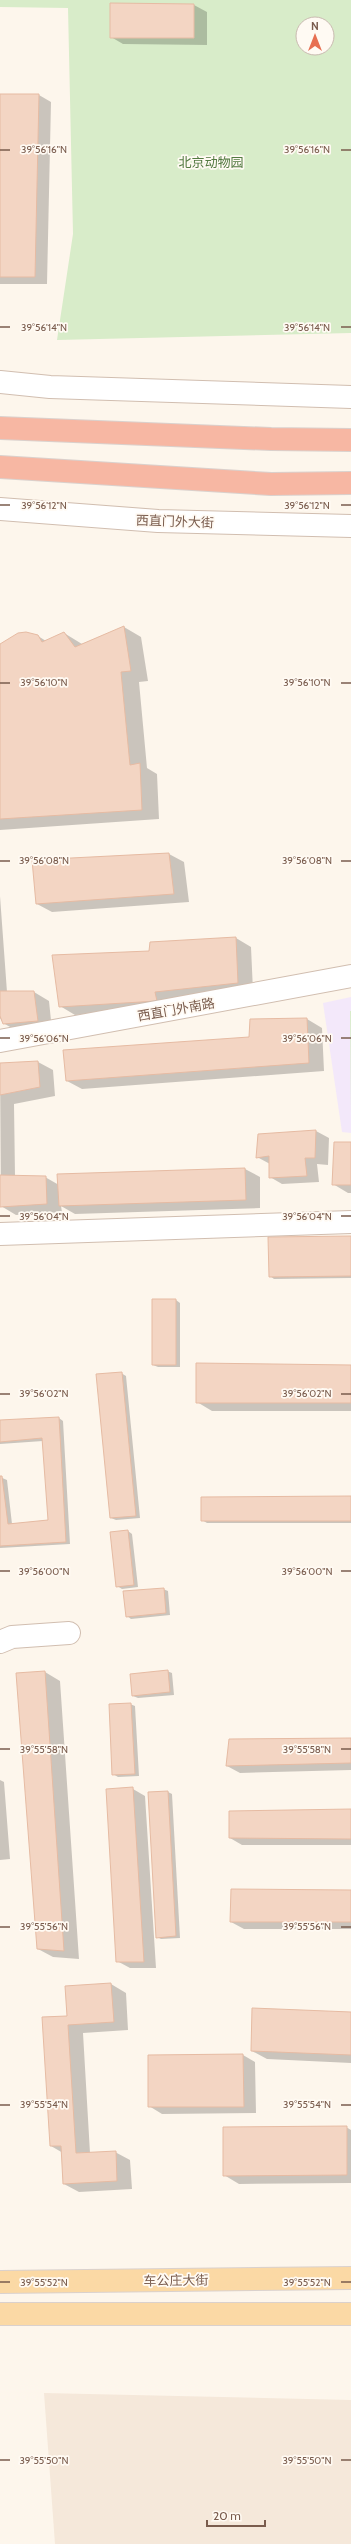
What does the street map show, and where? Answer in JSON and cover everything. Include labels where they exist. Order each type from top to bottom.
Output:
[{"type":"highway","points":[[0,428],[271,439],[351,440]]},
{"type":"highway","points":[[0,467],[271,484],[351,483]]},
{"type":"main road","name":"车公庄大街","points":[[0,2282],[351,2278]]},
{"type":"main road","points":[[0,2314],[351,2314]]},
{"type":"street","points":[[0,382],[50,387],[351,397]]},
{"type":"street","name":"西直门外大街","points":[[0,509],[158,521],[351,526]]},
{"type":"street","name":"西直门外南路","points":[[0,1041],[351,976]]},
{"type":"street","points":[[0,1234],[351,1222]]},
{"type":"street","points":[[0,1642],[12,1637],[69,1633]]},
{"type":"shaded area","points":[[351,997],[351,1133],[342,1132],[323,1003]]},
{"type":"shaded area","points":[[44,2393],[351,2400],[351,2544],[55,2544]]},
{"type":"green space","name":"北京动物园","points":[[0,0],[351,0],[351,333],[57,340],[73,234],[68,8],[0,7]]},
{"type":"green space","points":[[350,1011],[351,1011],[350,1115]]},
{"type":"building","points":[[110,3],[194,4],[194,38],[110,38]]},
{"type":"building","points":[[0,94],[39,94],[35,277],[0,277]]},
{"type":"building","points":[[124,626],[131,671],[121,672],[130,765],[140,763],[142,810],[0,819],[0,644],[18,633],[26,632],[38,635],[42,642],[64,632],[75,647]]},
{"type":"building","points":[[169,853],[174,894],[36,904],[32,860]]},
{"type":"building","points":[[236,937],[238,983],[155,992],[157,1001],[59,1007],[52,955],[149,951],[150,942]]},
{"type":"building","points":[[0,991],[34,991],[38,1021],[3,1024],[0,1016]]},
{"type":"building","points":[[307,1018],[309,1063],[66,1081],[63,1050],[249,1037],[250,1019]]},
{"type":"building","points":[[38,1061],[40,1087],[0,1095],[0,1063]]},
{"type":"building","points":[[316,1130],[315,1158],[305,1158],[307,1176],[269,1178],[269,1156],[256,1158],[258,1134]]},
{"type":"building","points":[[334,1142],[351,1142],[351,1185],[332,1185]]},
{"type":"building","points":[[245,1168],[246,1200],[59,1206],[57,1174]]},
{"type":"building","points":[[0,1175],[46,1176],[47,1204],[0,1207]]},
{"type":"building","points":[[351,1236],[351,1276],[269,1277],[268,1237]]},
{"type":"building","points":[[152,1299],[176,1299],[176,1365],[152,1365]]},
{"type":"building","points":[[196,1363],[351,1365],[351,1403],[196,1403]]},
{"type":"building","points":[[122,1372],[136,1516],[110,1518],[96,1374]]},
{"type":"building","points":[[59,1417],[66,1542],[0,1546],[0,1476],[2,1476],[8,1524],[48,1520],[42,1438],[0,1442],[0,1420]]},
{"type":"building","points":[[351,1496],[351,1521],[201,1521],[201,1497]]},
{"type":"building","points":[[128,1530],[134,1585],[116,1587],[110,1532]]},
{"type":"building","points":[[164,1588],[166,1613],[126,1617],[123,1591]]},
{"type":"building","points":[[168,1670],[170,1692],[132,1696],[130,1674]]},
{"type":"building","points":[[45,1671],[64,1951],[37,1949],[16,1673]]},
{"type":"building","points":[[131,1703],[135,1774],[112,1775],[109,1704]]},
{"type":"building","points":[[351,1738],[351,1763],[226,1766],[229,1739]]},
{"type":"building","points":[[133,1787],[144,1962],[116,1962],[106,1789]]},
{"type":"building","points":[[168,1791],[176,1936],[156,1938],[148,1792]]},
{"type":"building","points":[[351,1809],[351,1839],[229,1838],[229,1811]]},
{"type":"building","points":[[231,1889],[351,1890],[351,1922],[230,1922]]},
{"type":"building","points":[[111,1983],[114,2022],[68,2025],[76,2153],[116,2151],[117,2181],[63,2184],[61,2146],[50,2146],[42,2017],[67,2016],[65,1986]]},
{"type":"building","points":[[252,2008],[351,2012],[351,2055],[251,2051]]},
{"type":"building","points":[[243,2054],[244,2107],[148,2107],[148,2055]]},
{"type":"building","points":[[347,2126],[347,2175],[223,2176],[223,2127]]}]
